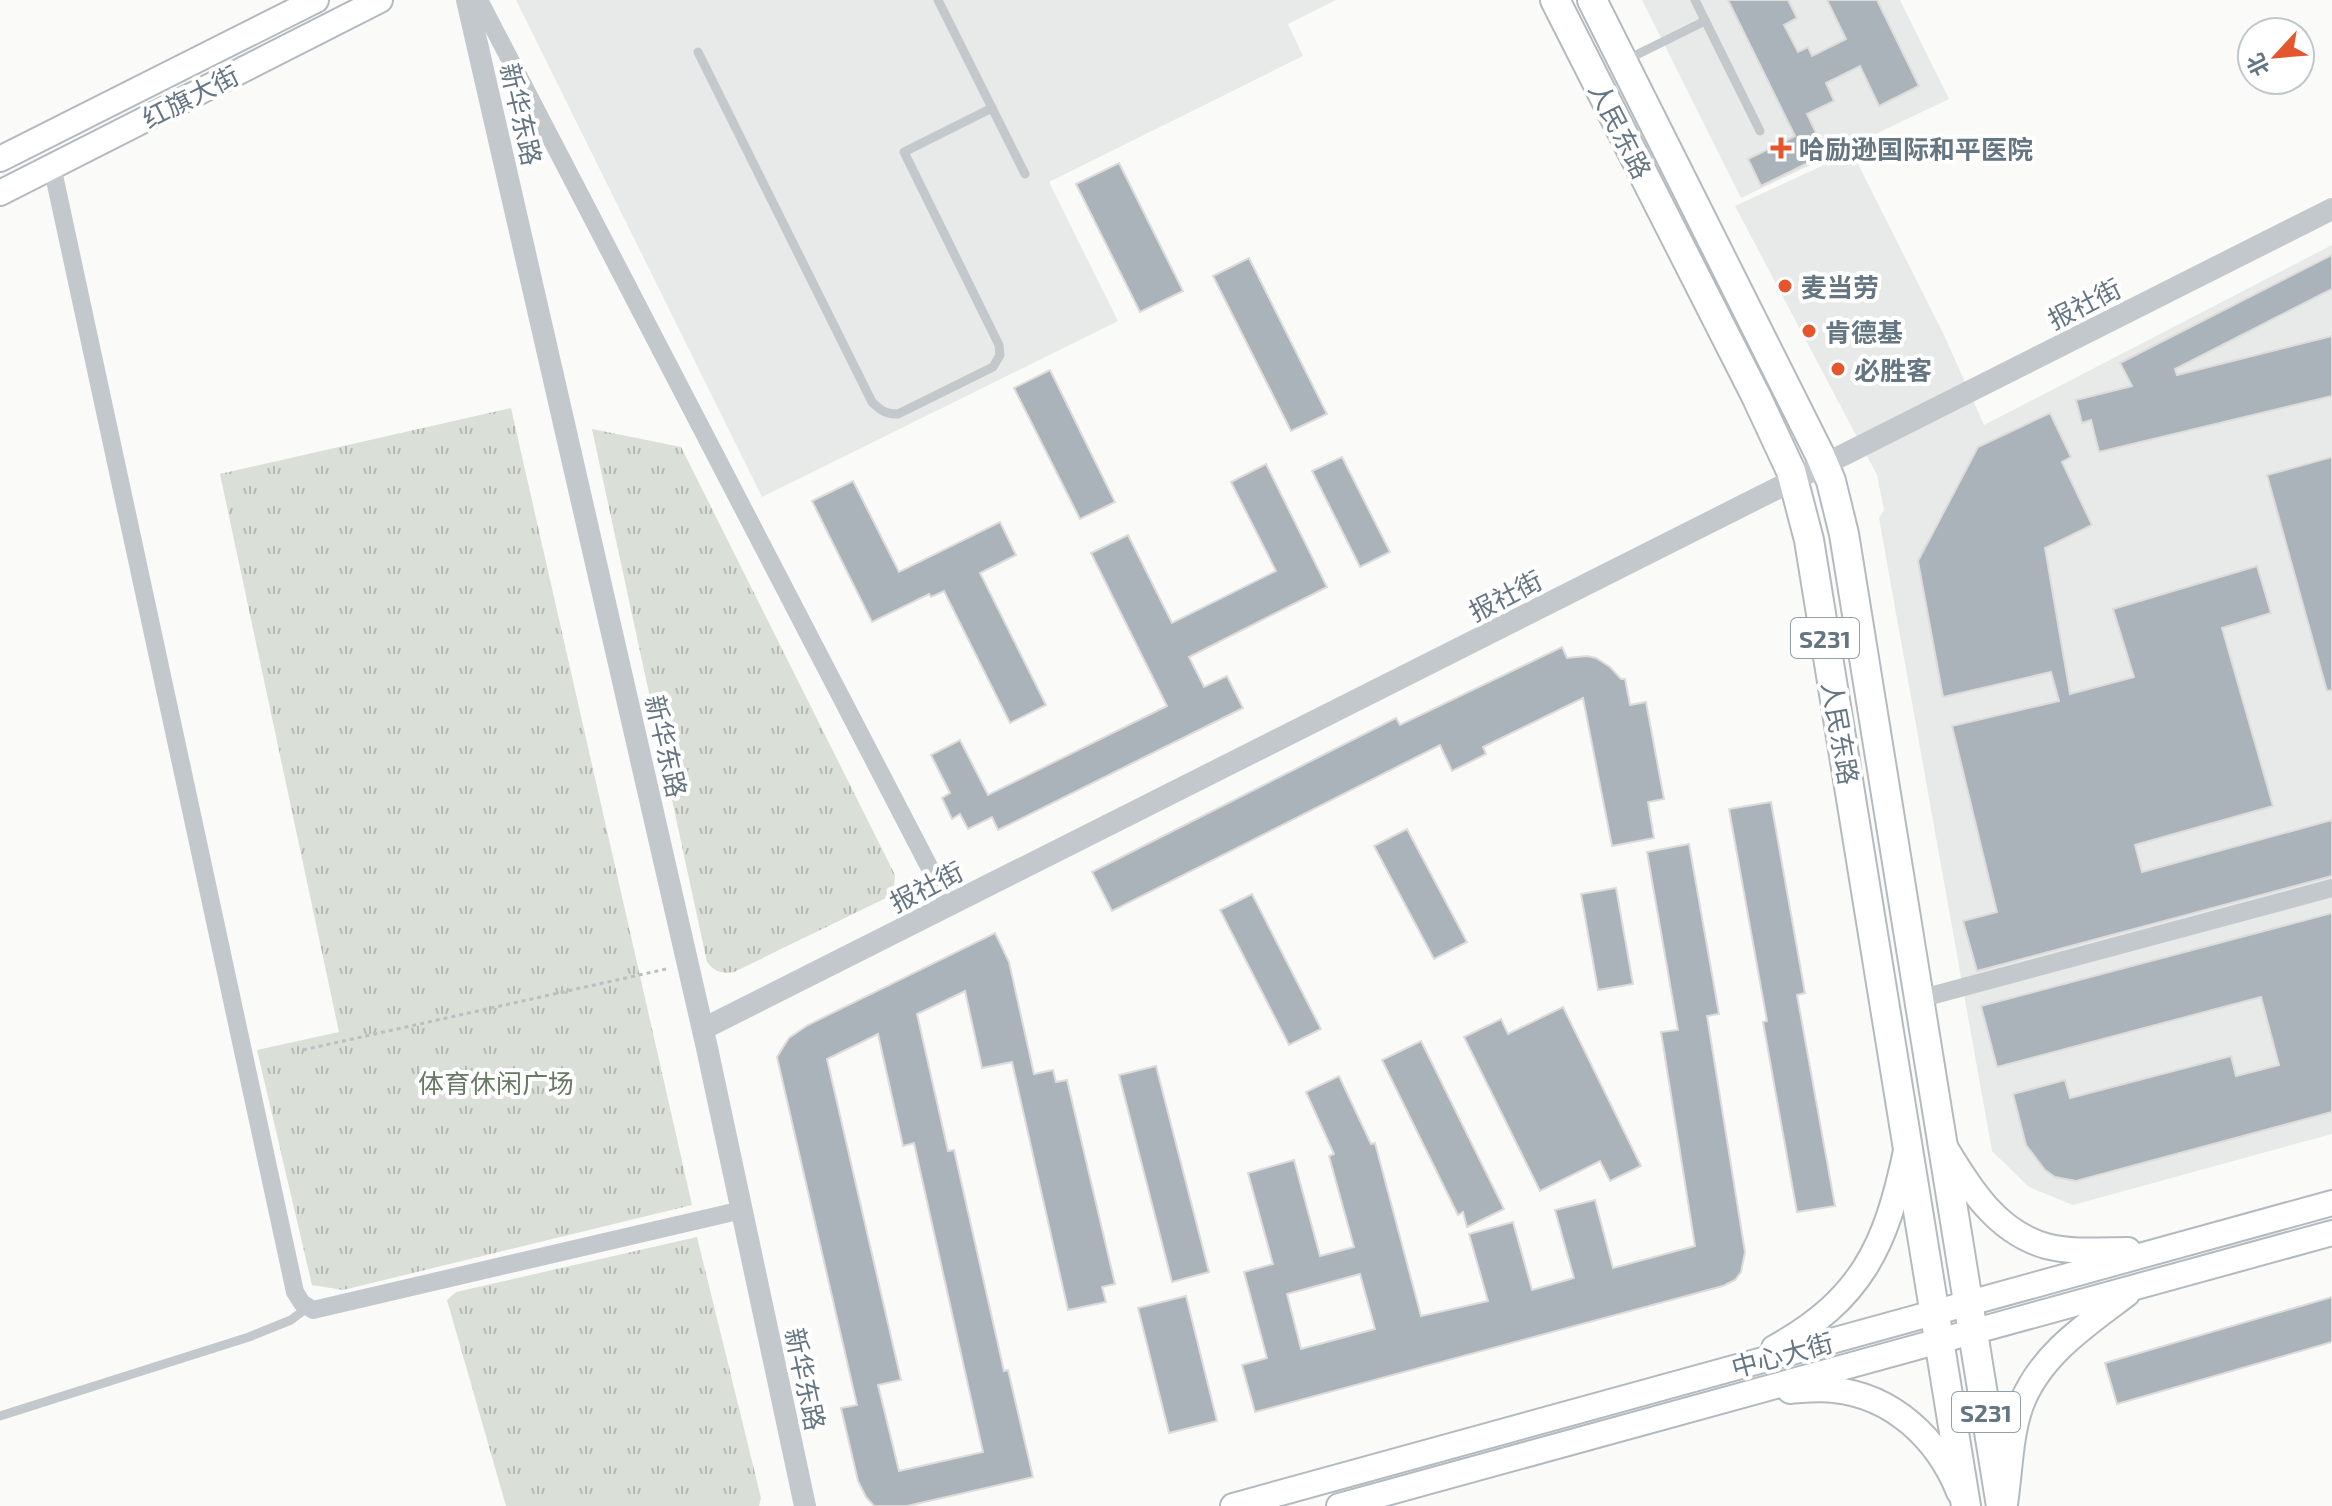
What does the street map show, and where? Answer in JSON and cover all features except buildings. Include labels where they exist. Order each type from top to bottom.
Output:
[{"type":"main road","name":"红旗大街","points":[[0,159],[316,0]]},
{"type":"main road","name":"红旗大街","points":[[0,193],[380,0]]},
{"type":"main road","name":"人民东路","points":[[1555,0],[1756,396],[1794,481],[1809,540],[1937,1326]]},
{"type":"main road","name":"人民东路","points":[[1592,0],[1783,378],[1831,481],[1844,534],[1970,1318]]},
{"type":"main road","points":[[1943,1143],[1979,1200],[2022,1237],[2048,1246],[2077,1250],[2159,1251]]},
{"type":"main road","points":[[1725,1370],[1763,1355],[1791,1339],[1855,1283],[1871,1261],[1886,1228],[1907,1145]]},
{"type":"main road","name":"中心大街","points":[[1970,1318],[2159,1251],[2332,1203]]},
{"type":"main road","name":"中心大街","points":[[1233,1506],[1725,1370],[2138,1286],[2332,1233]]},
{"type":"main road","points":[[2003,1506],[2021,1406],[2034,1381],[2073,1335],[2138,1286]]},
{"type":"main road","name":"S231","points":[[1970,1318],[2003,1506]]},
{"type":"main road","name":"中心大街","points":[[1339,1506],[1716,1402],[1937,1326]]},
{"type":"main road","name":"S231","points":[[1937,1326],[1965,1506]]},
{"type":"main road","points":[[1716,1402],[1790,1391],[1834,1390],[1886,1405],[1906,1418],[1928,1440],[1951,1472],[1965,1506]]},
{"type":"street","name":"新华东路","points":[[467,0],[703,1029],[805,1506]]},
{"type":"street","points":[[479,0],[949,905]]},
{"type":"street","points":[[52,166],[295,1292],[313,1310],[742,1210]]},
{"type":"street","name":"报社街","points":[[703,1029],[2332,209]]},
{"type":"street","points":[[1919,999],[2332,888]]},
{"type":"lane","points":[[938,0],[1025,174]]},
{"type":"lane","points":[[1695,0],[1760,131]]},
{"type":"lane","points":[[1623,61],[1705,21]]},
{"type":"lane","points":[[698,52],[872,402],[889,414],[898,414],[993,367],[1000,355],[999,345],[904,152],[992,108]]},
{"type":"lane","points":[[0,1416],[249,1337],[291,1320],[308,1307]]},
{"type":"path","points":[[303,1050],[688,965]]},
{"type":"shaded area","points":[[516,0],[1336,0],[1288,24],[1303,56],[1049,182],[1118,321],[762,497]]},
{"type":"shaded area","name":"哈励逊国际和平医院","points":[[1642,0],[1900,0],[1949,99],[1741,198]]},
{"type":"shaded area","points":[[1852,152],[1944,335],[1984,425],[2332,245],[2332,1134],[2073,1205],[2029,1187],[1992,1151],[1879,518],[1884,510],[1877,475],[1735,206]]},
{"type":"green space","name":"体育休闲广场","points":[[511,408],[692,1205],[343,1290],[312,1285],[257,1050],[339,1032],[220,474]]},
{"type":"green space","points":[[592,429],[681,447],[895,875],[894,886],[886,898],[734,972],[719,972],[707,962]]},
{"type":"green space","points":[[697,1237],[761,1498],[759,1506],[506,1506],[447,1300],[456,1292]]},
{"type":"place","name":"哈励逊国际和平医院","points":[[1781,148]]},
{"type":"place","name":"麦当劳","points":[[1785,286]]},
{"type":"place","name":"肯德基","points":[[1809,331]]},
{"type":"place","name":"必胜客","points":[[1838,369]]}]
